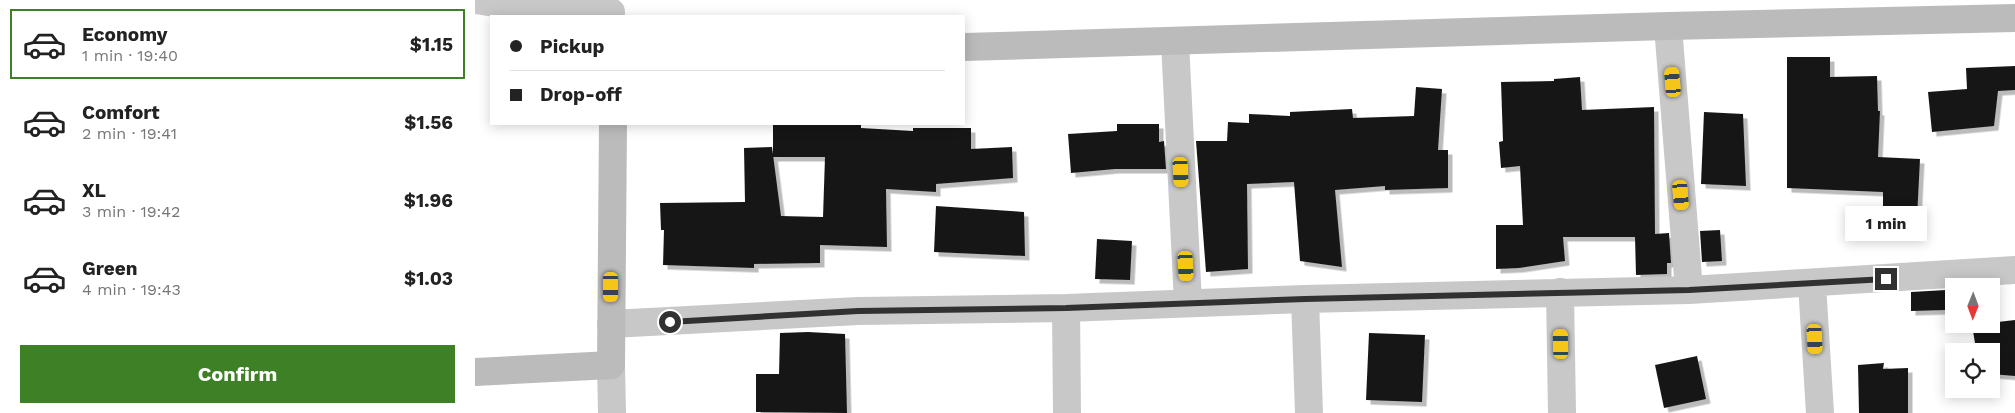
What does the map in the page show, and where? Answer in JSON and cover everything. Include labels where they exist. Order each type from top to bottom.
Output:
[{"type":"main road","points":[[965,47],[1668,26],[2015,18]]},
{"type":"main road","points":[[475,372],[611,366],[613,125]]},
{"type":"street","points":[[476,0],[527,8],[611,9]]},
{"type":"street","points":[[1668,26],[1689,290]]},
{"type":"street","points":[[1175,42],[1188,303]]},
{"type":"street","points":[[611,324],[858,311],[1066,308],[1305,299],[1689,290],[1812,284],[2015,270]]},
{"type":"street","points":[[1812,284],[1820,413]]},
{"type":"street","points":[[1560,292],[1562,413]]},
{"type":"street","points":[[1305,299],[1309,413]]},
{"type":"street","points":[[1066,308],[1067,413]]},
{"type":"street","points":[[611,366],[612,413]]},
{"type":"building","points":[[1787,57],[1830,57],[1830,77],[1877,76],[1878,111],[1880,111],[1878,157],[1920,159],[1917,218],[1883,217],[1883,192],[1787,188]]},
{"type":"building","points":[[2015,66],[2015,90],[1998,91],[1994,126],[1932,132],[1928,92],[1967,89],[1966,68]]},
{"type":"building","points":[[1580,77],[1582,110],[1654,107],[1655,234],[1669,233],[1671,263],[1667,263],[1667,274],[1636,275],[1635,237],[1563,237],[1565,261],[1519,268],[1496,269],[1496,225],[1523,225],[1520,166],[1501,168],[1499,142],[1503,141],[1501,82],[1554,81],[1554,79]]},
{"type":"building","points":[[1416,87],[1442,89],[1438,150],[1448,150],[1448,188],[1385,190],[1385,186],[1335,190],[1342,267],[1300,261],[1294,182],[1247,184],[1248,269],[1206,272],[1196,141],[1227,141],[1228,122],[1249,123],[1249,114],[1290,116],[1290,112],[1352,109],[1353,118],[1414,116]]},
{"type":"building","points":[[1704,112],[1743,114],[1746,186],[1701,184]]},
{"type":"building","points":[[1117,124],[1159,124],[1159,142],[1164,141],[1166,169],[1115,169],[1071,173],[1068,134],[1117,131]]},
{"type":"building","points":[[773,125],[861,125],[861,128],[913,131],[913,128],[971,128],[971,149],[1012,147],[1013,178],[936,184],[936,192],[886,189],[887,247],[820,245],[820,263],[754,264],[754,268],[663,265],[664,230],[661,230],[660,203],[745,202],[744,148],[772,147],[773,155]],"holes":[[[773,157],[825,157],[823,217],[781,216]]]},
{"type":"building","points":[[936,206],[1024,212],[1025,256],[934,252]]},
{"type":"building","points":[[1720,230],[1722,261],[1702,262],[1700,231]]},
{"type":"building","points":[[1097,239],[1132,241],[1130,280],[1095,279]]},
{"type":"building","points":[[1945,290],[1945,310],[1911,311],[1911,292]]},
{"type":"building","points":[[2015,320],[2015,376],[2000,375],[2000,343],[1975,343],[1973,333],[2000,333],[2000,322]]},
{"type":"building","points":[[780,333],[845,334],[847,413],[756,412],[756,374],[779,374]]},
{"type":"building","points":[[1369,333],[1425,335],[1422,402],[1366,400]]},
{"type":"building","points":[[1697,356],[1706,399],[1664,408],[1655,365]]},
{"type":"building","points":[[1884,363],[1883,369],[1908,368],[1908,413],[1859,413],[1858,365]]},
{"type":"route","points":[[670,322],[858,311],[1066,308],[1305,299],[1689,290],[1886,279]]}]
